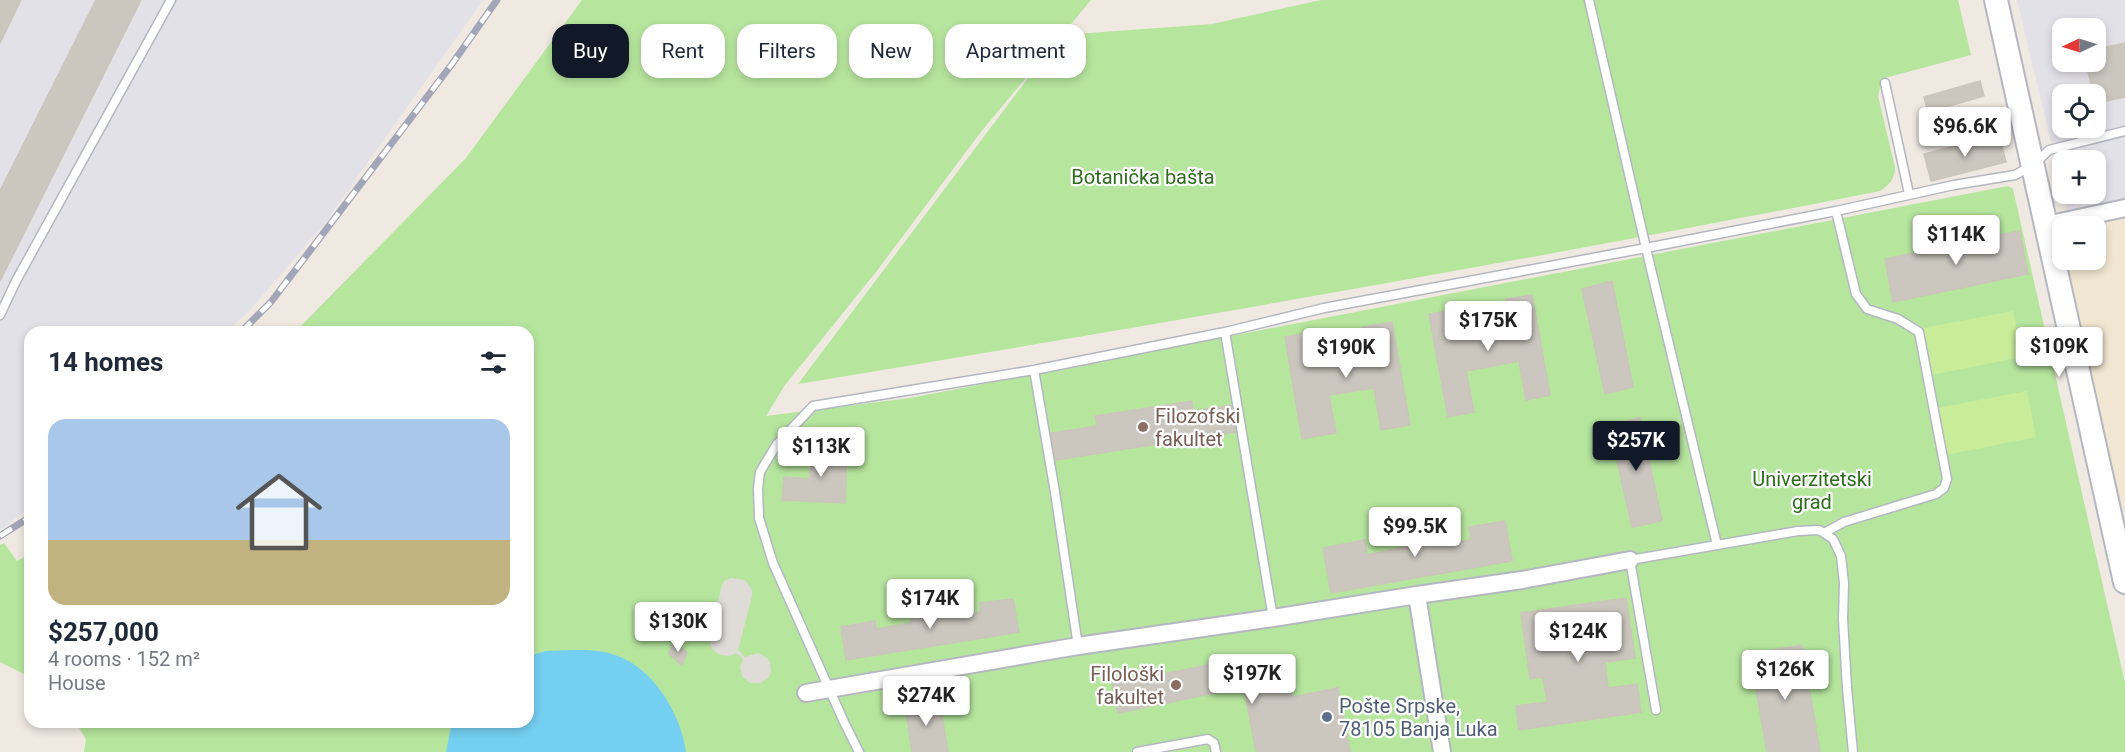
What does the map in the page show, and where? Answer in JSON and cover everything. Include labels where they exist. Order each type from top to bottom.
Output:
[{"type":"street","points":[[1996,0],[2046,225],[2120,532],[2125,582]]},
{"type":"street","points":[[2046,225],[2125,208]]},
{"type":"street","points":[[806,693],[1078,645],[1522,580],[1630,560]]},
{"type":"street","points":[[1417,595],[1442,752]]},
{"type":"lane","points":[[0,315],[22,270],[171,0]]},
{"type":"lane","points":[[1589,0],[1717,545]]},
{"type":"lane","points":[[1885,83],[1910,194]]},
{"type":"lane","points":[[859,752],[772,562],[759,518],[760,472],[794,423],[813,406],[1034,370],[1225,332],[1324,308],[1646,248],[2015,175],[2033,165],[2049,150],[2125,131]]},
{"type":"lane","points":[[1824,533],[1844,522],[1936,494],[1944,488],[1947,479],[1919,332],[1898,319],[1867,309],[1856,294],[1836,211]]},
{"type":"lane","points":[[1225,332],[1273,618]]},
{"type":"lane","points":[[1034,370],[1078,645]]},
{"type":"lane","points":[[1656,710],[1630,560],[1798,531],[1818,530],[1833,539],[1841,556],[1847,688],[1853,752]]},
{"type":"lane","points":[[1137,752],[1208,739],[1214,743],[1216,752]]},
{"type":"shaded area","points":[[0,0],[483,0],[325,223],[251,309],[233,326],[24,326],[24,512],[0,530]]},
{"type":"shaded area","points":[[2017,0],[2125,0],[2125,208],[2069,216],[2066,204],[2106,204],[2106,150],[2053,150]]},
{"type":"shaded area","points":[[2125,208],[2125,511],[2116,498],[2064,270],[2106,270],[2106,216],[2090,216]]},
{"type":"shaded area","points":[[731,578],[745,580],[752,590],[738,650],[745,657],[758,653],[770,662],[769,677],[761,683],[750,683],[742,676],[740,666],[743,660],[736,653],[730,656],[720,655],[712,649],[710,643],[721,588],[724,581]]},
{"type":"green space","name":"Univerzitetski grad","points":[[582,0],[1091,0],[1071,24],[945,24],[945,78],[1026,78],[980,133],[876,272],[785,385],[766,416],[910,398],[2008,186],[2013,189],[2125,683],[2125,752],[84,752],[86,739],[79,728],[534,728],[534,326],[301,326],[466,158],[552,41],[552,78],[629,78],[629,24],[564,24]]},
{"type":"green space","name":"Botanička bašta","points":[[1321,0],[1958,0],[1971,55],[1885,78],[1880,87],[1878,96],[1895,167],[1891,181],[1880,191],[1339,292],[798,384],[1028,78],[1086,78],[1086,33],[1212,24]]},
{"type":"green space","points":[[2013,311],[2022,357],[1932,375],[1923,328]]},
{"type":"green space","points":[[2027,391],[2036,437],[1946,455],[1937,408]]},
{"type":"green space","points":[[4,543],[17,561],[24,557],[24,674],[0,662],[0,545]]},
{"type":"water","points":[[546,651],[594,651],[610,653],[629,661],[653,681],[663,694],[678,722],[686,752],[446,752],[451,728],[534,728],[534,654]]},
{"type":"building","points":[[0,0],[21,0],[0,43]]},
{"type":"building","points":[[96,0],[141,0],[0,281],[0,191]]},
{"type":"building","points":[[2125,43],[2125,97],[2106,101],[2106,84],[2091,84],[2088,72],[2106,72],[2106,47]]},
{"type":"building","points":[[1980,81],[1984,96],[1928,112],[1924,97]]},
{"type":"building","points":[[1999,135],[2006,162],[1931,181],[1924,154]]},
{"type":"building","points":[[2020,231],[2028,274],[1893,302],[1885,259]]},
{"type":"building","points":[[1612,281],[1633,387],[1605,394],[1582,289]]},
{"type":"building","points":[[1532,295],[1550,395],[1526,400],[1519,361],[1466,371],[1474,412],[1448,417],[1429,314],[1464,308],[1468,329],[1510,321],[1506,299]]},
{"type":"building","points":[[1392,322],[1410,425],[1381,430],[1374,388],[1329,395],[1336,433],[1302,439],[1285,337],[1319,331],[1324,359],[1367,352],[1362,327]]},
{"type":"building","points":[[1192,401],[1193,411],[1231,405],[1235,432],[1056,460],[1051,433],[1097,426],[1095,416]]},
{"type":"building","points":[[1640,418],[1662,521],[1632,527],[1609,425]]},
{"type":"building","points":[[810,446],[847,447],[845,503],[782,500],[784,477],[810,479]]},
{"type":"building","points":[[1505,521],[1512,561],[1331,593],[1323,548],[1365,540],[1367,555],[1401,548],[1399,533],[1429,528],[1433,547],[1471,540],[1469,527]]},
{"type":"building","points":[[1626,598],[1635,658],[1605,662],[1608,688],[1637,684],[1641,712],[1519,730],[1516,706],[1547,702],[1543,677],[1530,679],[1521,613]]},
{"type":"building","points":[[1013,599],[1019,632],[846,660],[841,627],[875,621],[876,629],[911,623],[909,607],[942,602],[945,618],[981,612],[980,603]]},
{"type":"building","points":[[673,642],[687,652],[682,665],[669,654]]},
{"type":"building","points":[[1802,645],[1820,752],[1767,752],[1750,654]]},
{"type":"building","points":[[1234,660],[1237,676],[1287,666],[1293,697],[1338,688],[1350,752],[1256,752],[1244,687],[1118,713],[1112,684]]},
{"type":"building","points":[[939,698],[948,752],[912,752],[905,704]]},
{"type":"railway","points":[[247,326],[271,302],[452,64],[497,0]]},
{"type":"railway","points":[[0,536],[24,521]]},
{"type":"place","name":"Filozofski fakultet","points":[[1143,427]]},
{"type":"place","name":"Filološki fakultet","points":[[1176,685]]},
{"type":"place","name":"Pošte Srpske, 78105 Banja Luka","points":[[1327,717]]}]
